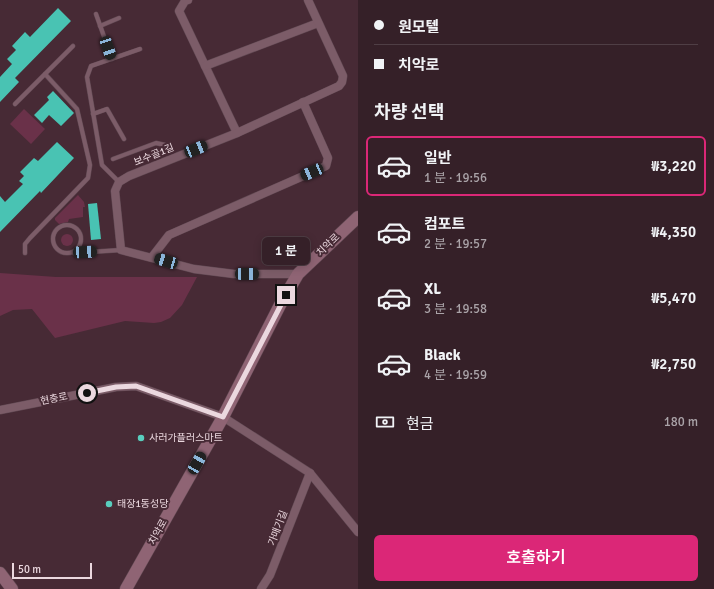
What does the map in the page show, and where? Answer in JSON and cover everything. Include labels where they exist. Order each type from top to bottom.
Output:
[{"type":"street","points":[[188,0],[185,1],[179,11],[237,132]]},
{"type":"street","name":"보수골1길","points":[[119,182],[129,176],[237,132],[339,86],[342,82],[342,76],[308,0]]},
{"type":"street","points":[[205,66],[318,23]]},
{"type":"street","points":[[152,257],[169,235],[326,166],[328,158],[302,102]]},
{"type":"street","points":[[119,182],[115,191],[121,250],[194,269],[234,274],[298,274]]},
{"type":"street","name":"치악로","points":[[126,589],[223,417],[280,305],[298,274],[358,217]]},
{"type":"street","name":"현충로","points":[[0,410],[116,387],[136,386],[223,417]]},
{"type":"street","points":[[223,417],[310,473],[358,532]]},
{"type":"street","name":"가매기길","points":[[261,589],[270,575],[310,473]]},
{"type":"street","points":[[0,573],[12,589]]},
{"type":"lane","points":[[96,14],[112,59]]},
{"type":"lane","points":[[100,26],[118,18]]},
{"type":"lane","points":[[15,104],[73,46]]},
{"type":"lane","points":[[119,182],[102,165],[87,77],[91,66],[140,49]]},
{"type":"lane","points":[[25,253],[25,244],[30,238],[88,178],[90,165],[77,109],[45,74]]},
{"type":"lane","points":[[93,114],[107,109],[124,139]]},
{"type":"lane","points":[[113,159],[156,143],[165,145]]},
{"type":"lane","points":[[72,253],[77,250],[80,245],[82,239],[80,234],[73,226],[61,226],[56,229],[52,240],[57,250],[62,253],[67,254],[121,250]]},
{"type":"shaded area","points":[[24,109],[45,129],[31,144],[10,124]]},
{"type":"shaded area","points":[[78,195],[84,202],[85,207],[83,207],[83,217],[69,219],[68,222],[59,224],[55,218]]},
{"type":"shaded area","points":[[65,234],[69,234],[73,240],[69,246],[65,246],[61,242],[61,238]]},
{"type":"shaded area","points":[[0,273],[56,277],[197,277],[182,305],[170,318],[161,322],[125,321],[55,338],[32,309],[13,310],[0,316]]},
{"type":"building","points":[[58,8],[71,21],[15,78],[19,82],[0,102],[0,77],[12,64],[7,59],[16,50],[12,46],[25,32],[30,37]]},
{"type":"building","points":[[53,91],[74,113],[61,126],[49,115],[42,123],[34,115],[49,100],[47,97]]},
{"type":"building","points":[[57,142],[74,158],[41,193],[40,191],[0,232],[0,196],[5,202],[23,184],[19,181],[24,176],[20,172],[34,158],[38,161]]},
{"type":"building","points":[[97,203],[101,239],[91,240],[88,204]]},
{"type":"place","name":"사러가플러스마트","points":[[141,438]]},
{"type":"place","name":"태장1동성당","points":[[109,504]]},
{"type":"route","points":[[87,393],[116,387],[136,386],[223,417],[286,295]]}]
